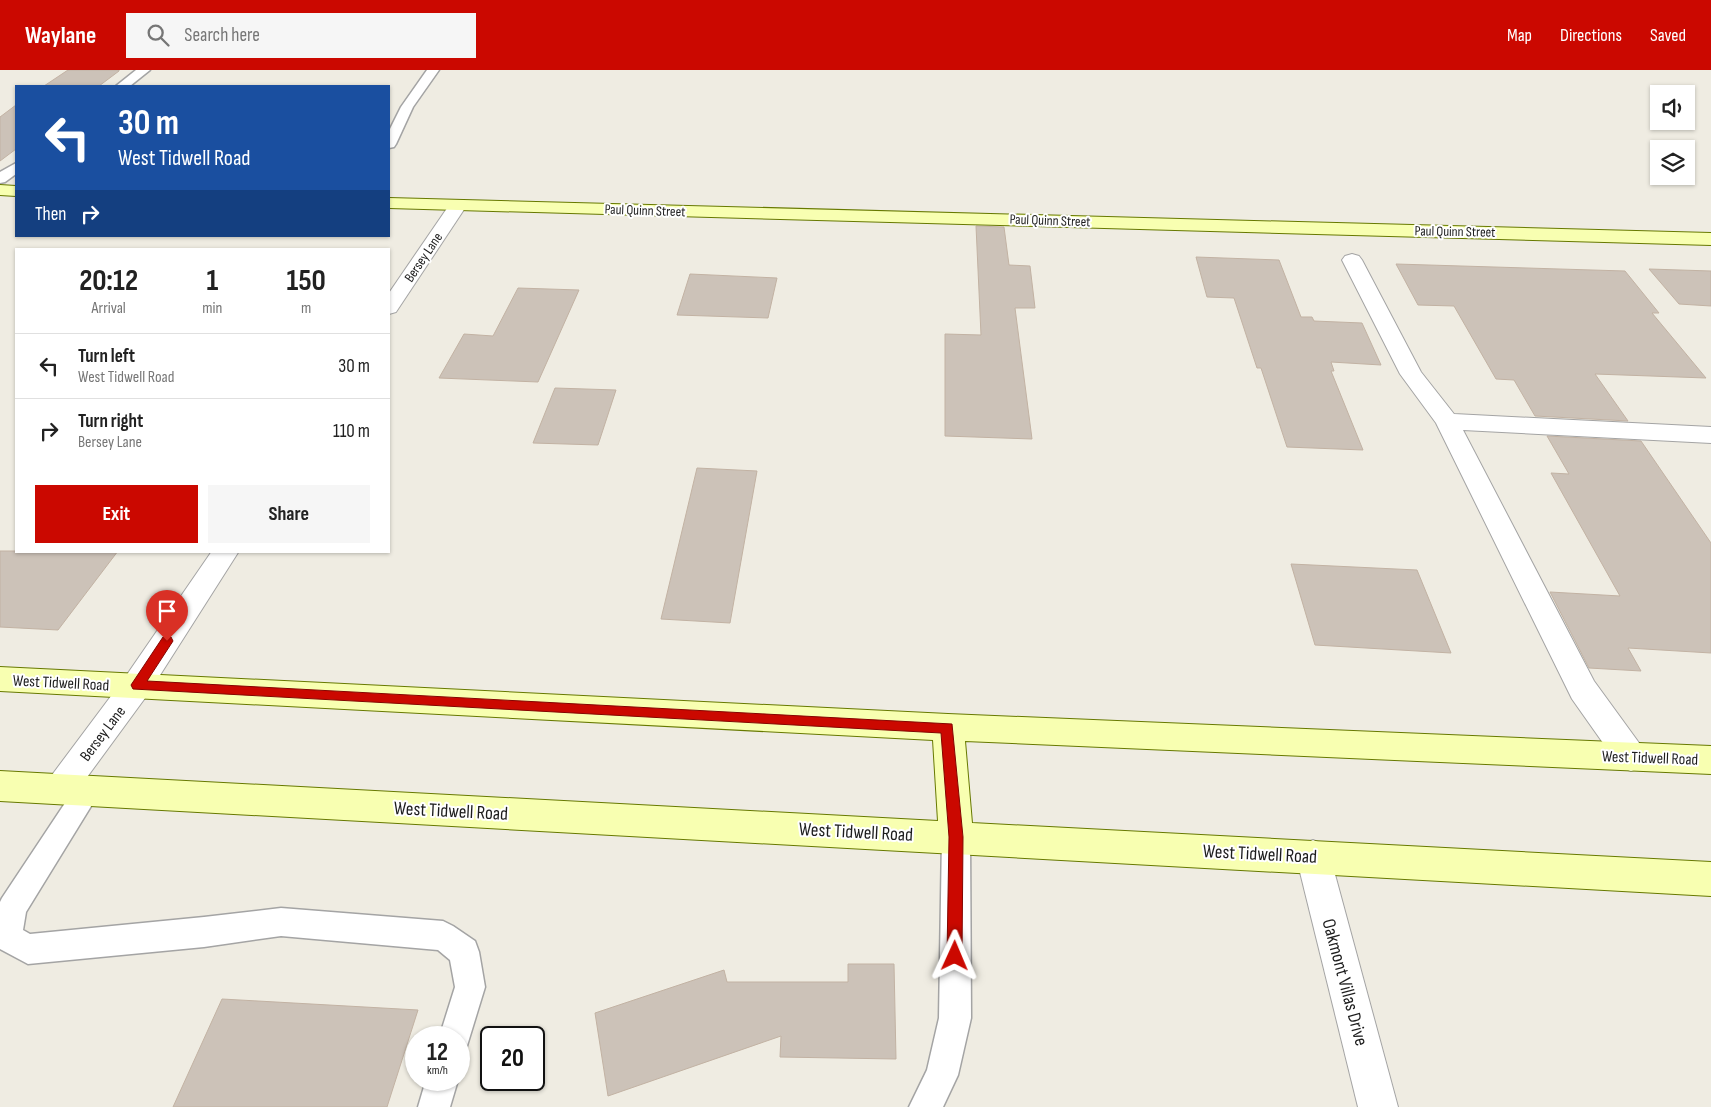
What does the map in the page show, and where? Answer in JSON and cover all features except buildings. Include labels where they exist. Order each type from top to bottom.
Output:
[{"type":"main road","points":[[0,190],[15,191]]},
{"type":"main road","name":"Paul Quinn Street","points":[[390,203],[1711,238]]},
{"type":"main road","name":"West Tidwell Road","points":[[0,679],[948,728],[1711,760]]},
{"type":"main road","points":[[948,728],[956,837]]},
{"type":"main road","name":"West Tidwell Road","points":[[0,786],[1711,879]]},
{"type":"street","name":"Bersey Lane","points":[[390,307],[458,205]]},
{"type":"street","points":[[1352,260],[1411,374],[1447,422],[1583,690],[1631,757]]},
{"type":"street","points":[[1447,422],[1711,435]]},
{"type":"street","name":"Bersey Lane","points":[[74,790],[137,685],[225,553]]},
{"type":"street","name":"Oakmont Villas Drive","points":[[1313,856],[1378,1107]]},
{"type":"lane","points":[[123,85],[144,70]]},
{"type":"lane","points":[[390,142],[407,106],[433,70]]},
{"type":"lane","points":[[0,180],[15,168]]},
{"type":"lane","points":[[74,790],[12,908],[6,937],[28,949],[204,932],[281,922],[443,936],[464,952],[470,986],[458,1026]]},
{"type":"lane","points":[[925,1107],[942,1076],[955,1018],[956,837]]},
{"type":"lane","points":[[434,1107],[439,1091]]},
{"type":"route","points":[[167,641],[137,685],[948,728],[956,837],[955,956]]}]
